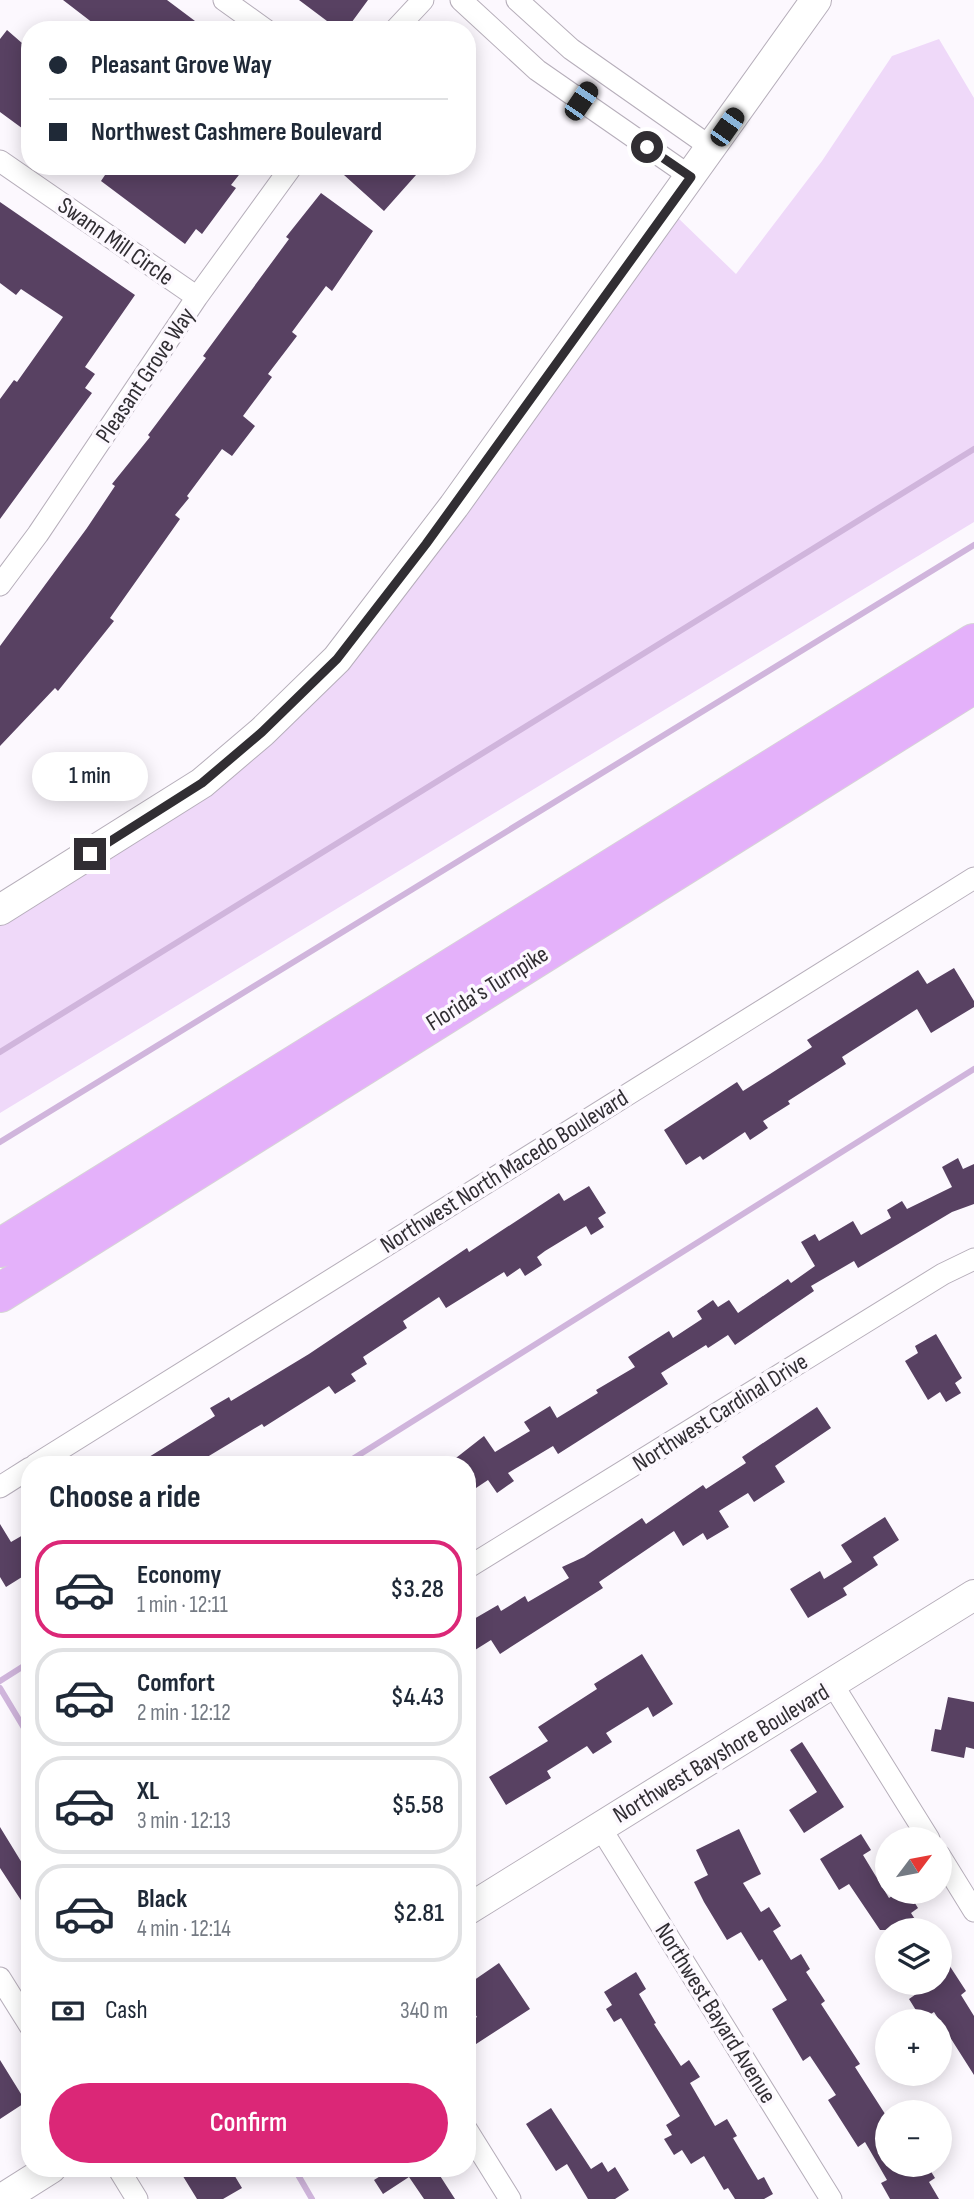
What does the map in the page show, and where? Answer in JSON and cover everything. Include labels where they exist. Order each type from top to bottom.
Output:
[{"type":"highway","name":"Florida's Turnpike","points":[[0,1248],[974,643]]},
{"type":"highway","name":"Florida's Turnpike","points":[[0,1293],[974,684]]},
{"type":"street","points":[[224,0],[253,21]]},
{"type":"street","points":[[403,21],[423,0]]},
{"type":"street","points":[[461,0],[537,70],[691,177]]},
{"type":"street","points":[[517,0],[571,48],[712,148]]},
{"type":"street","points":[[0,910],[202,783],[262,732],[337,659],[433,535],[816,0]]},
{"type":"street","points":[[581,101],[602,70]]},
{"type":"street","name":"Swann Mill Circle","points":[[0,161],[197,298]]},
{"type":"street","name":"Pleasant Grove Way","points":[[0,585],[46,523],[197,298],[286,175]]},
{"type":"street","name":"Northwest North Macedo Boulevard","points":[[56,1456],[974,878]]},
{"type":"street","name":"Northwest Cardinal Drive","points":[[476,1562],[943,1274],[974,1259]]},
{"type":"street","points":[[0,1487],[21,1474]]},
{"type":"street","name":"Northwest Bayshore Boulevard","points":[[476,1904],[974,1595]]},
{"type":"street","points":[[833,1685],[922,1827]]},
{"type":"street","name":"Northwest Bayard Avenue","points":[[600,1827],[831,2199]]},
{"type":"street","points":[[952,1875],[974,1911]]},
{"type":"street","points":[[0,1978],[21,2012]]},
{"type":"street","points":[[476,2144],[510,2199]]},
{"type":"street","points":[[2,2199],[37,2177]]},
{"type":"street","points":[[124,2177],[138,2199]]},
{"type":"shaded area","points":[[939,39],[974,98],[974,522],[0,1113],[0,922],[270,739],[676,216],[736,274],[822,161],[892,56]]},
{"type":"building","points":[[63,0],[167,0],[195,21],[90,21]]},
{"type":"building","points":[[299,0],[368,0],[353,21],[327,21]]},
{"type":"building","points":[[7,30],[21,42],[21,127],[0,112],[0,39]]},
{"type":"building","points":[[105,175],[239,175],[231,185],[236,188],[202,234],[196,229],[185,244],[101,181]]},
{"type":"building","points":[[344,175],[416,175],[384,211]]},
{"type":"building","points":[[321,193],[373,231],[332,291],[326,286],[292,332],[297,336],[268,374],[272,377],[243,416],[255,426],[232,456],[222,449],[187,496],[189,498],[175,515],[180,519],[110,618],[114,621],[58,691],[55,688],[0,746],[0,646],[87,528],[115,486],[112,484],[150,437],[148,435],[206,358],[203,356],[289,239],[286,237]]},
{"type":"building","points":[[0,202],[135,295],[85,367],[95,374],[85,388],[92,393],[0,519],[0,399],[14,380],[17,382],[63,317],[21,289],[16,295],[0,283]]},
{"type":"building","points":[[954,968],[974,1001],[974,1007],[931,1033],[917,1009],[842,1057],[846,1064],[788,1101],[790,1104],[763,1121],[768,1128],[750,1140],[745,1132],[703,1160],[700,1156],[686,1165],[664,1130],[737,1082],[743,1091],[770,1074],[812,1047],[807,1040],[918,970],[927,984]]},
{"type":"building","points":[[958,1158],[963,1169],[974,1164],[974,1204],[952,1212],[858,1268],[854,1261],[811,1286],[814,1291],[735,1345],[728,1335],[708,1348],[706,1345],[661,1373],[668,1384],[558,1454],[553,1446],[508,1473],[514,1481],[497,1493],[488,1480],[476,1488],[476,1456],[458,1456],[484,1436],[495,1452],[530,1431],[524,1422],[550,1406],[557,1418],[635,1367],[628,1357],[669,1331],[673,1338],[702,1319],[697,1311],[713,1300],[718,1307],[729,1300],[738,1313],[788,1279],[791,1283],[815,1266],[801,1242],[815,1234],[819,1241],[853,1221],[861,1235],[891,1218],[887,1210],[902,1201],[907,1209],[952,1187],[942,1167]]},
{"type":"building","points":[[589,1186],[606,1213],[598,1218],[604,1227],[591,1235],[586,1226],[545,1251],[537,1257],[542,1265],[525,1276],[520,1268],[507,1277],[504,1272],[446,1308],[439,1297],[403,1321],[407,1328],[363,1357],[367,1364],[351,1374],[356,1381],[335,1394],[329,1386],[264,1427],[262,1424],[209,1456],[151,1456],[215,1416],[210,1408],[229,1397],[231,1401],[309,1354],[467,1248],[469,1252],[559,1193],[564,1201]]},
{"type":"building","points":[[936,1334],[962,1378],[955,1383],[961,1393],[946,1402],[940,1392],[928,1400],[905,1361],[918,1353],[915,1346]]},
{"type":"building","points":[[817,1407],[831,1428],[775,1466],[785,1482],[754,1502],[748,1493],[719,1511],[729,1527],[707,1540],[703,1533],[683,1546],[674,1531],[599,1582],[603,1588],[500,1654],[491,1640],[476,1649],[476,1618],[498,1605],[501,1611],[525,1596],[528,1602],[569,1578],[562,1567],[584,1557],[642,1518],[646,1524],[703,1485],[706,1489],[746,1463],[742,1457]]},
{"type":"building","points":[[885,1517],[899,1540],[873,1557],[878,1565],[843,1588],[847,1595],[808,1618],[790,1589],[820,1571],[824,1579],[852,1562],[841,1545]]},
{"type":"building","points":[[0,1524],[11,1542],[21,1536],[21,1578],[6,1587],[0,1577]]},
{"type":"building","points":[[642,1654],[673,1704],[653,1717],[648,1707],[606,1733],[612,1742],[593,1754],[587,1746],[547,1771],[551,1778],[506,1805],[489,1777],[548,1741],[538,1727],[597,1689],[594,1684]]},
{"type":"building","points":[[948,1697],[974,1702],[974,1749],[966,1747],[964,1758],[931,1751],[935,1729],[941,1730]]},
{"type":"building","points":[[802,1742],[844,1807],[804,1833],[789,1810],[817,1792],[790,1750]]},
{"type":"building","points":[[0,1827],[21,1861],[21,1900],[0,1868]]},
{"type":"building","points":[[739,1829],[761,1874],[743,1883],[761,1912],[769,1907],[781,1926],[773,1931],[791,1960],[801,1954],[810,1969],[806,1972],[825,2001],[821,2004],[860,2064],[855,2067],[876,2100],[875,2159],[865,2142],[858,2147],[828,2100],[836,2095],[810,2056],[803,2061],[772,2009],[787,2000],[762,1959],[759,1961],[741,1932],[727,1940],[704,1902],[694,1882],[708,1875],[696,1850]]},
{"type":"building","points":[[861,1834],[871,1850],[863,1855],[875,1875],[875,1904],[916,1904],[918,1908],[911,1913],[914,1918],[875,1918],[875,1923],[849,1884],[839,1890],[820,1859]]},
{"type":"building","points":[[499,1963],[530,2009],[476,2044],[477,2017],[476,1979]]},
{"type":"building","points":[[952,1969],[966,1991],[961,1995],[974,2016],[974,2075],[952,2040],[952,2009],[915,2009],[909,1999],[915,1995],[952,1995]]},
{"type":"building","points":[[636,1972],[646,1989],[639,1994],[656,2023],[654,2024],[681,2066],[689,2060],[700,2077],[690,2083],[715,2126],[727,2119],[737,2136],[733,2138],[758,2180],[764,2177],[773,2194],[764,2199],[735,2199],[728,2188],[724,2190],[704,2156],[691,2164],[682,2150],[674,2155],[664,2139],[672,2135],[666,2125],[680,2116],[621,2018],[614,2022],[606,2009],[612,2005],[604,1992]]},
{"type":"building","points":[[0,2060],[21,2094],[21,2105],[0,2119]]},
{"type":"building","points":[[551,2108],[591,2169],[602,2162],[608,2172],[615,2167],[629,2190],[615,2199],[588,2199],[567,2164],[556,2171],[526,2124]]},
{"type":"building","points":[[183,2177],[235,2177],[242,2188],[223,2199],[197,2199]]},
{"type":"building","points":[[379,2177],[409,2177],[383,2194],[374,2180]]},
{"type":"building","points":[[409,2177],[441,2177],[455,2199],[424,2199]]},
{"type":"building","points":[[885,2177],[934,2177],[929,2182],[939,2199],[890,2199],[881,2183],[887,2180]]},
{"type":"waterway","points":[[0,1052],[974,449]]},
{"type":"waterway","points":[[0,1142],[974,545]]},
{"type":"waterway","points":[[357,1456],[974,1069]]},
{"type":"waterway","points":[[0,1681],[21,1668]]},
{"type":"waterway","points":[[0,1688],[21,1723]]},
{"type":"waterway","points":[[299,2177],[312,2199]]},
{"type":"route","points":[[90,854],[202,783],[262,732],[337,659],[426,544],[691,177],[647,147]]}]
